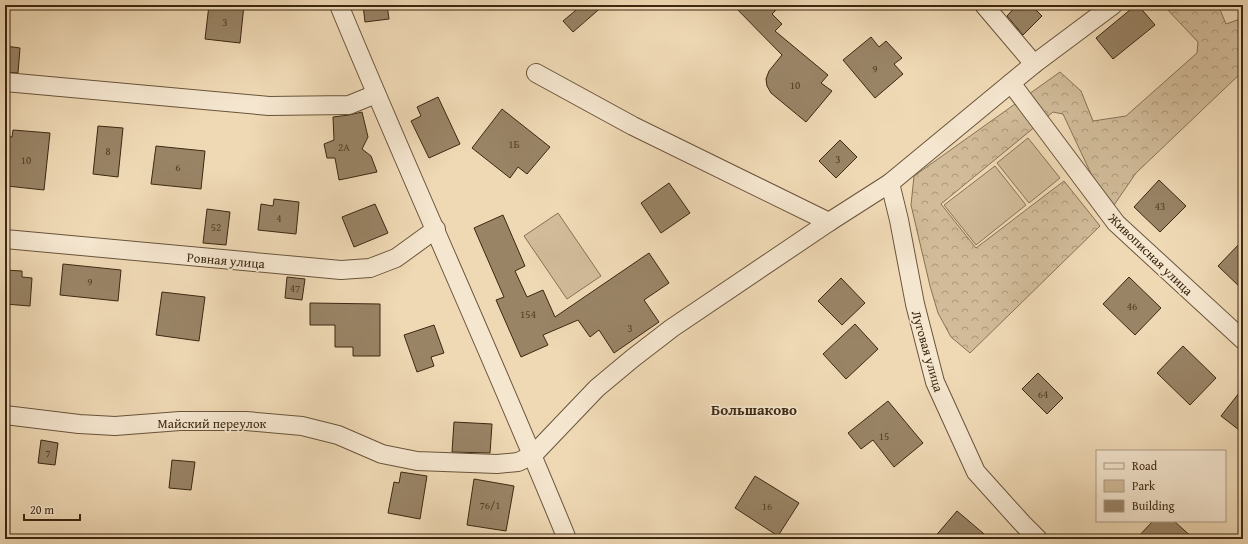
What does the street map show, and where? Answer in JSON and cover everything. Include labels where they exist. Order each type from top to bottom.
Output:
[{"type":"street","points":[[339,5],[376,94],[533,455],[567,539]]},
{"type":"street","points":[[984,5],[1034,64]]},
{"type":"street","points":[[533,455],[598,388],[633,358],[672,328],[829,222],[890,183],[1034,64],[1113,5]]},
{"type":"street","points":[[536,73],[633,126],[829,222]]},
{"type":"street","points":[[5,82],[269,106],[349,105],[376,94]]},
{"type":"street","name":"Живописная улица","points":[[1011,83],[1116,223],[1243,340]]},
{"type":"street","name":"Луговая улица","points":[[890,183],[899,220],[915,304],[934,382],[976,472],[1038,539]]},
{"type":"street","name":"Ровная улица","points":[[5,239],[341,270],[370,268],[396,258],[436,229]]},
{"type":"street","name":"Майский переулок","points":[[5,415],[79,424],[115,426],[180,421],[246,421],[295,426],[338,435],[382,454],[417,461],[497,464],[518,462],[533,455]]},
{"type":"green space","points":[[1168,5],[1218,5],[1226,24],[1243,18],[1243,71],[1136,173],[1114,205],[1094,180],[1063,114],[1053,112],[941,204],[976,248],[1064,181],[1100,226],[970,353],[951,337],[938,313],[930,286],[911,205],[914,176],[1060,72],[1081,91],[1093,121],[1126,116],[1197,53],[1198,42],[1166,8]]},
{"type":"green space","points":[[1028,138],[1060,178],[1029,203],[997,163]]},
{"type":"green space","points":[[995,166],[1026,205],[976,245],[944,205]]},
{"type":"green space","points":[[558,213],[601,276],[567,299],[524,236]]},
{"type":"building","points":[[209,5],[244,5],[240,43],[205,39]]},
{"type":"building","points":[[363,5],[387,5],[389,19],[365,22]]},
{"type":"building","points":[[582,5],[604,5],[573,32],[563,21]]},
{"type":"building","points":[[733,5],[781,5],[772,14],[782,24],[775,31],[828,75],[821,83],[832,91],[806,122],[771,93],[767,86],[766,79],[769,71],[782,55]]},
{"type":"building","points":[[1017,5],[1031,5],[1042,16],[1023,35],[1007,16]]},
{"type":"building","points":[[1136,5],[1138,5],[1155,25],[1113,59],[1096,38]]},
{"type":"building","points":[[871,37],[879,47],[886,41],[902,58],[894,64],[903,74],[875,98],[843,60]]},
{"type":"building","points":[[5,46],[20,48],[18,73],[5,72]]},
{"type":"building","points":[[438,97],[460,144],[429,158],[411,121],[421,116],[417,107]]},
{"type":"building","points":[[502,109],[550,147],[527,174],[518,167],[510,178],[472,148]]},
{"type":"building","points":[[362,112],[368,137],[362,149],[371,156],[377,172],[339,180],[335,158],[327,158],[324,144],[334,140],[333,117]]},
{"type":"building","points":[[98,126],[123,128],[118,177],[93,174]]},
{"type":"building","points":[[13,130],[50,133],[44,190],[7,186],[7,184],[5,184],[5,136],[12,137]]},
{"type":"building","points":[[840,140],[857,157],[836,178],[819,161]]},
{"type":"building","points":[[156,146],[205,151],[201,189],[151,184]]},
{"type":"building","points":[[1159,180],[1186,206],[1160,232],[1134,207]]},
{"type":"building","points":[[669,183],[690,213],[661,233],[641,203]]},
{"type":"building","points":[[274,199],[299,202],[296,234],[258,230],[261,204],[273,206]]},
{"type":"building","points":[[375,204],[388,233],[354,247],[342,217]]},
{"type":"building","points":[[207,209],[230,212],[226,245],[203,243]]},
{"type":"building","points":[[503,215],[525,266],[515,271],[527,297],[543,290],[555,317],[649,253],[669,283],[644,300],[659,322],[614,353],[599,330],[590,337],[578,320],[543,335],[548,345],[521,357],[496,300],[504,297],[474,228]]},
{"type":"building","points":[[1243,240],[1243,290],[1218,266]]},
{"type":"building","points":[[63,264],[121,270],[118,301],[60,295]]},
{"type":"building","points":[[5,270],[22,271],[22,277],[32,278],[30,306],[5,304]]},
{"type":"building","points":[[287,277],[305,279],[302,300],[285,298]]},
{"type":"building","points":[[1129,277],[1161,308],[1135,335],[1103,304]]},
{"type":"building","points":[[841,278],[865,303],[842,325],[818,301]]},
{"type":"building","points":[[162,292],[205,297],[199,341],[156,335]]},
{"type":"building","points":[[310,303],[380,304],[380,356],[353,356],[353,347],[335,347],[335,325],[310,325]]},
{"type":"building","points":[[855,324],[878,349],[846,379],[823,354]]},
{"type":"building","points":[[434,325],[444,353],[431,357],[434,366],[417,372],[404,335]]},
{"type":"building","points":[[1183,346],[1216,378],[1190,405],[1157,373]]},
{"type":"building","points":[[1038,373],[1063,398],[1047,414],[1022,389]]},
{"type":"building","points":[[1243,388],[1243,433],[1221,416]]},
{"type":"building","points":[[888,401],[923,443],[894,467],[873,440],[861,449],[848,433]]},
{"type":"building","points":[[454,422],[492,424],[490,453],[452,452]]},
{"type":"building","points":[[41,440],[58,443],[55,465],[38,463]]},
{"type":"building","points":[[172,460],[195,462],[191,490],[169,488]]},
{"type":"building","points":[[401,472],[427,476],[420,519],[388,513],[394,482],[399,483]]},
{"type":"building","points":[[755,476],[799,503],[778,536],[735,508]]},
{"type":"building","points":[[474,479],[514,486],[506,531],[467,525]]},
{"type":"building","points":[[957,511],[990,539],[933,539]]},
{"type":"building","points":[[1152,522],[1175,522],[1194,539],[1136,539]]},
{"type":"district","name":"Большаково","points":[[754,410]]}]
